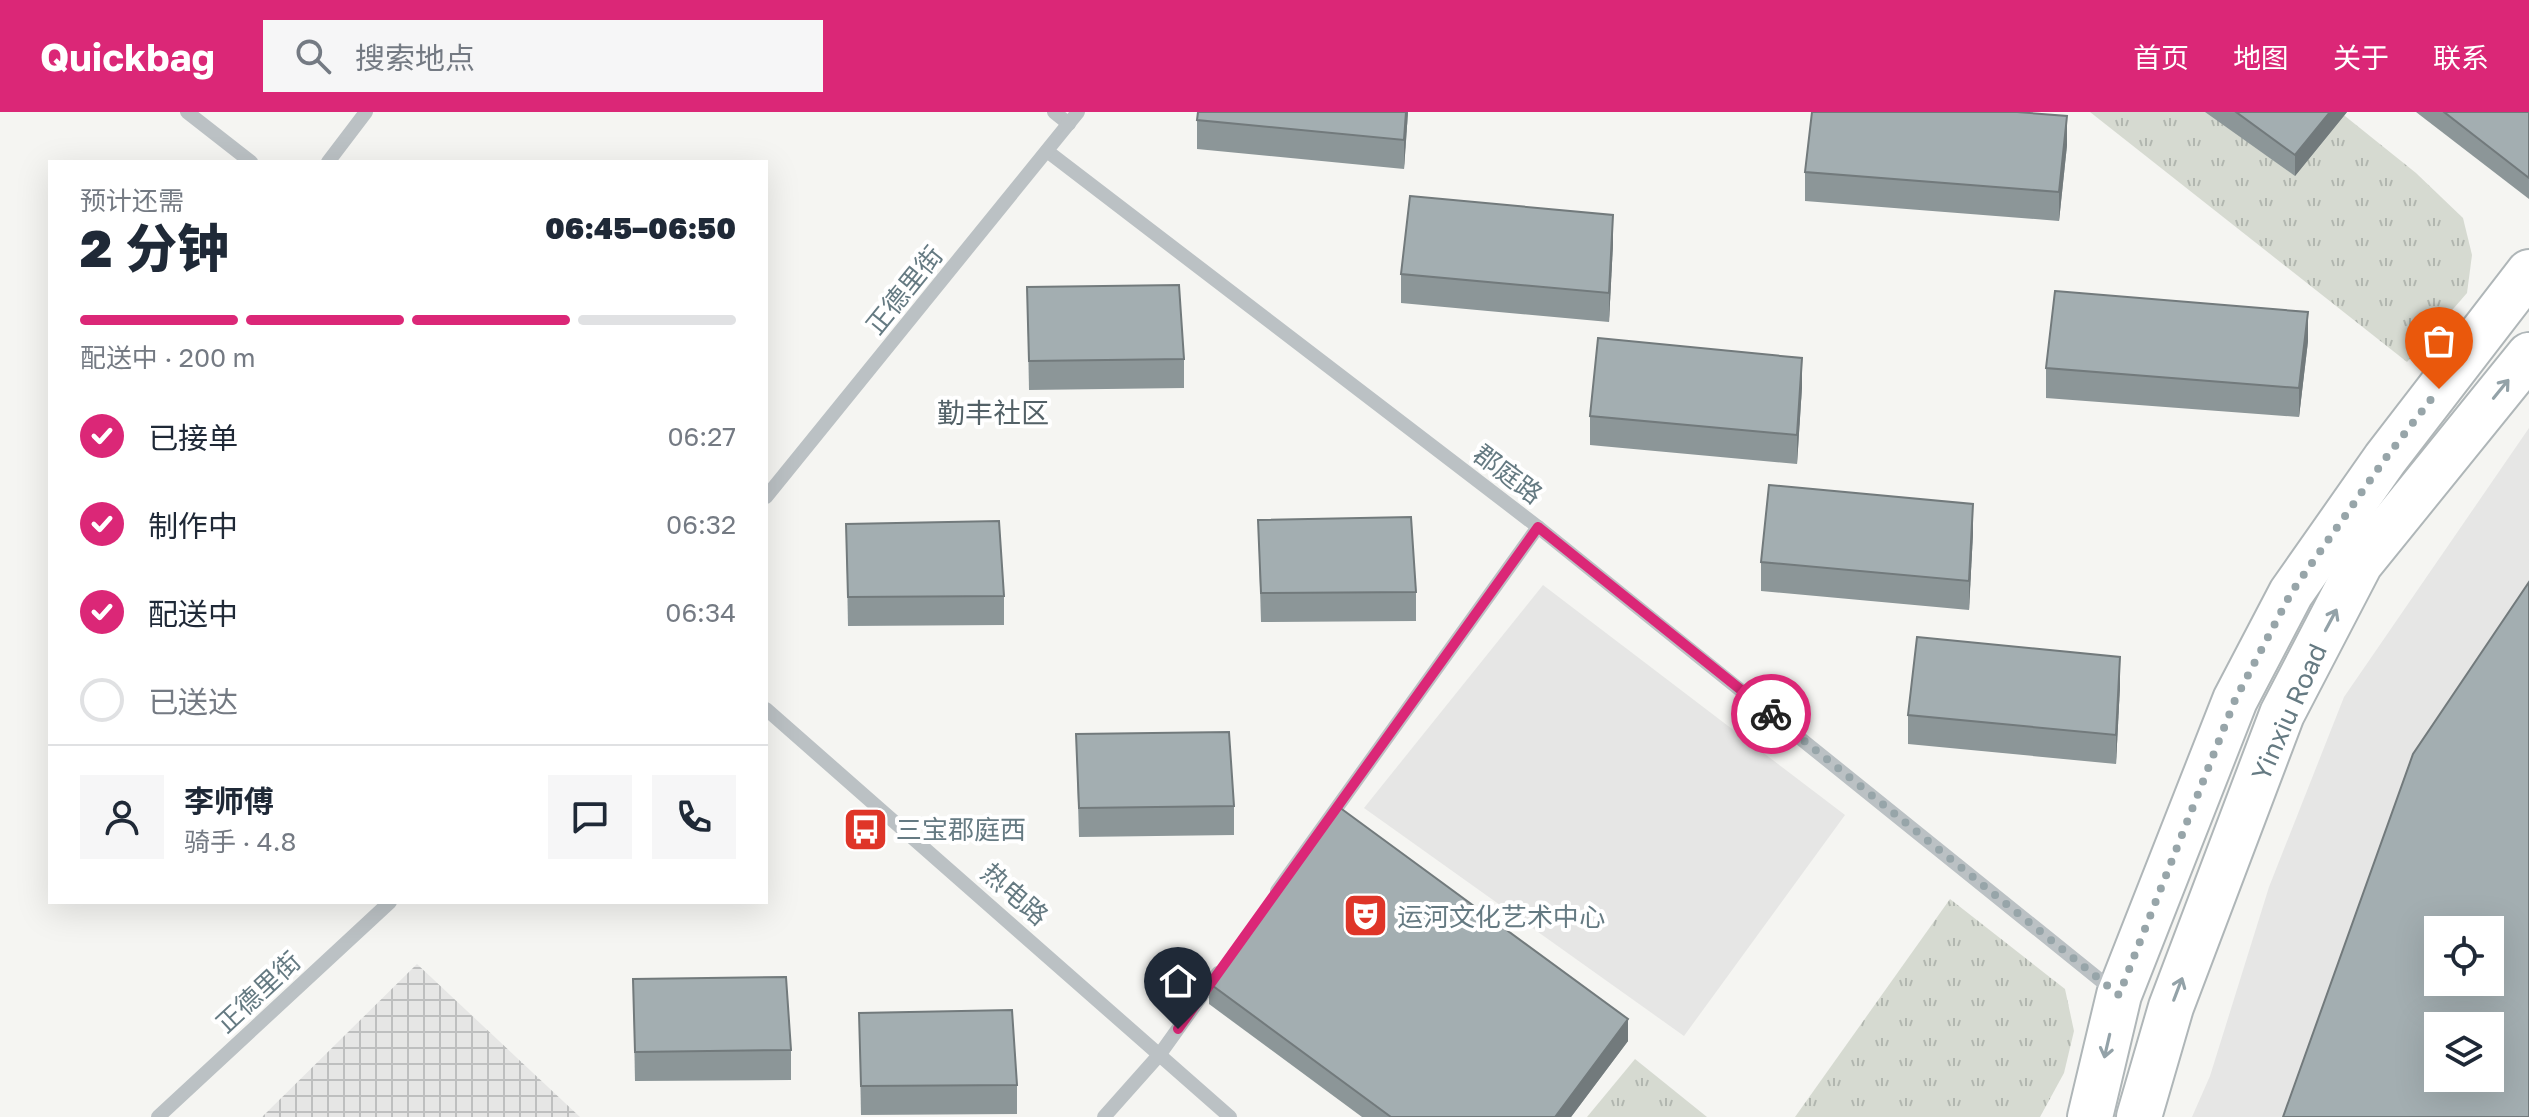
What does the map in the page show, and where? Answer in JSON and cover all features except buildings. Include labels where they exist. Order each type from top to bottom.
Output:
[{"type":"main road","name":"Yinxiu Road","points":[[2090,1117],[2119,995],[2235,700],[2291,593],[2385,459],[2529,272]]},
{"type":"main road","name":"Yinxiu Road","points":[[2139,1117],[2171,1007],[2282,714],[2360,564],[2529,355]]},
{"type":"street","points":[[187,112],[248,160]]},
{"type":"street","points":[[330,160],[366,112]]},
{"type":"street","points":[[1054,112],[1073,118]]},
{"type":"street","name":"正德里街","points":[[768,495],[1073,118]]},
{"type":"street","name":"郡庭路","points":[[1047,151],[1538,527],[2119,995]]},
{"type":"street","points":[[1271,899],[1538,527]]},
{"type":"street","name":"热电路","points":[[768,711],[1230,1117]]},
{"type":"street","name":"正德里街","points":[[158,1117],[388,904]]},
{"type":"street","points":[[1104,1117],[1160,1054],[1225,964]]},
{"type":"shaded area","points":[[2529,428],[2529,1117],[2192,1117],[2210,1076],[2269,887],[2344,697]]},
{"type":"shaded area","points":[[1543,585],[1845,815],[1684,1036],[1364,808]]},
{"type":"shaded area","points":[[417,964],[580,1117],[262,1117]]},
{"type":"green space","points":[[2090,112],[2340,112],[2416,173],[2463,218],[2472,255],[2467,293],[2407,362]]},
{"type":"green space","points":[[1950,899],[2065,989],[2074,1031],[2064,1073],[2040,1117],[1795,1117]]},
{"type":"green space","points":[[1635,1059],[1707,1117],[1587,1117]]},
{"type":"way so far","points":[[1771,714],[2119,995],[2235,700],[2291,593],[2385,459],[2439,389]]},
{"type":"place","name":"三宝郡庭西","points":[[865,829]]},
{"type":"place","name":"运河文化艺术中心","points":[[1366,916]]},
{"type":"district","name":"勤丰社区","points":[[993,412]]},
{"type":"route","points":[[1178,1029],[1538,527],[1771,714]]}]
